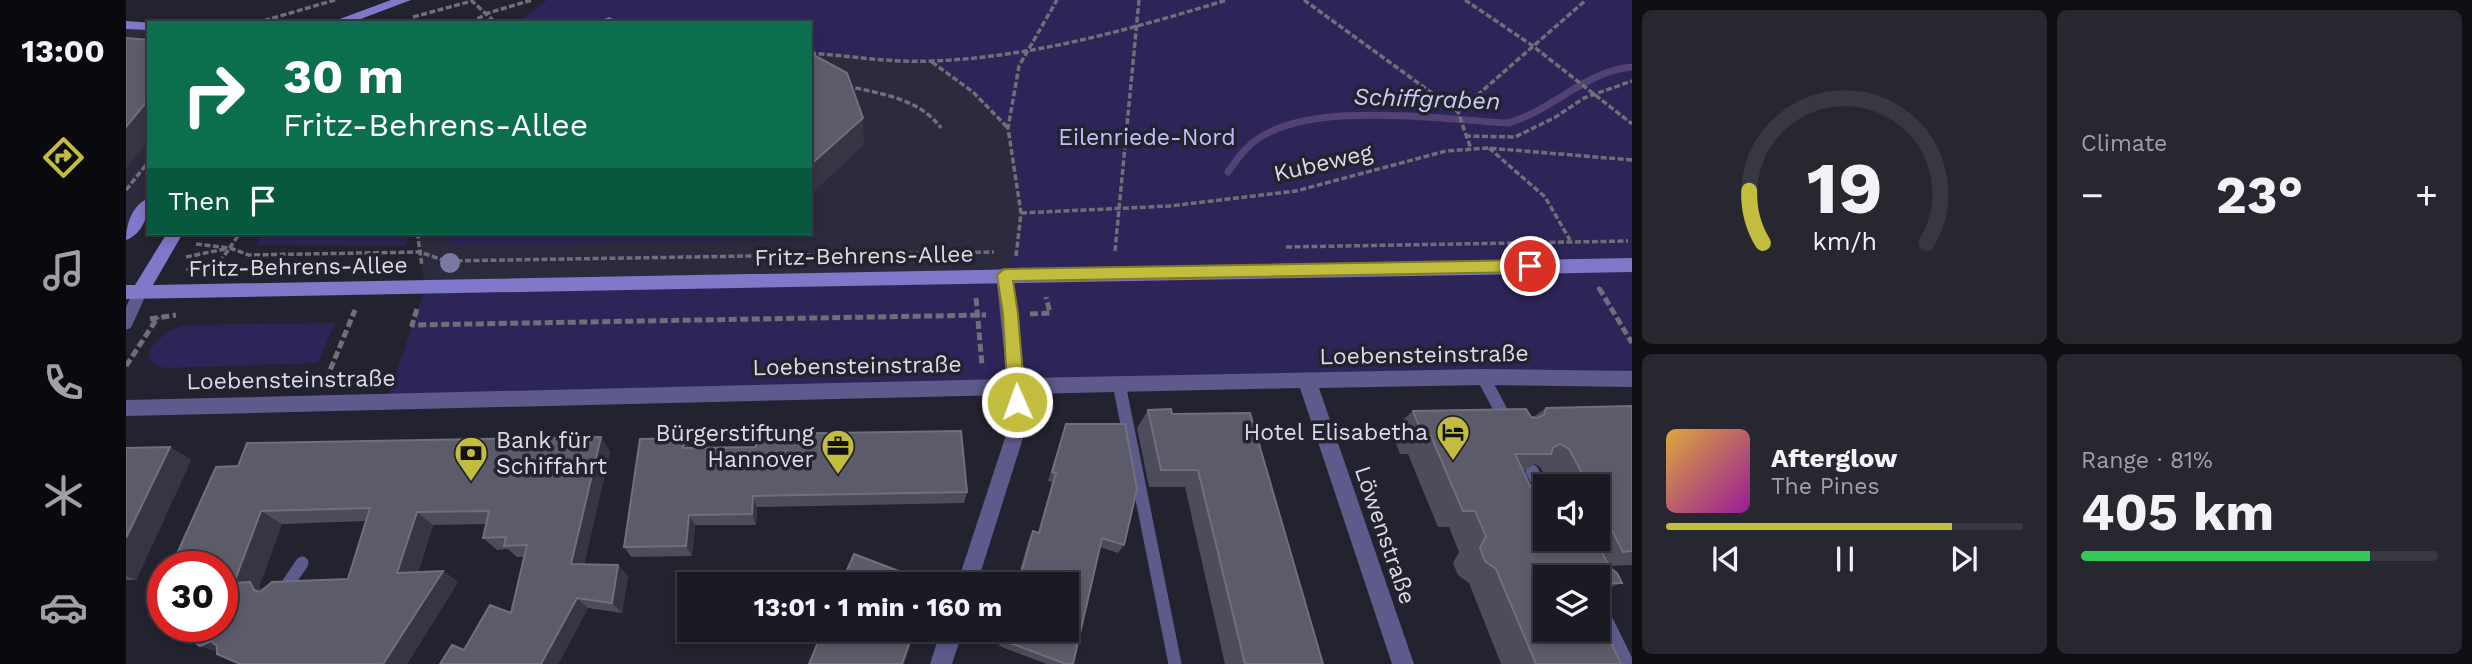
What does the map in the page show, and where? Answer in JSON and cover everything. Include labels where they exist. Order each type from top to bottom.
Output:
[{"type":"street","points":[[342,21],[404,0]]},
{"type":"street","points":[[126,25],[147,26]]},
{"type":"street","points":[[126,234],[147,207]]},
{"type":"street","points":[[133,292],[174,235]]},
{"type":"street","name":"Fritz-Behrens-Allee","points":[[133,292],[1632,265]]},
{"type":"street","points":[[971,572],[1014,438],[1017,387],[1004,275]]},
{"type":"street","name":"Loebensteinstraße","points":[[126,408],[1119,384],[1483,377],[1632,379]]},
{"type":"street","name":"Löwenstraße","points":[[1307,381],[1403,664]]},
{"type":"street","points":[[941,664],[948,642]]},
{"type":"lane","points":[[126,323],[133,292]]},
{"type":"lane","points":[[1483,377],[1510,428]]},
{"type":"lane","points":[[1119,384],[1175,664]]},
{"type":"lane","points":[[282,593],[302,563]]},
{"type":"lane","points":[[1610,627],[1628,664]]},
{"type":"path","points":[[262,21],[335,0]]},
{"type":"path","points":[[474,21],[488,13],[531,0]]},
{"type":"path","points":[[196,244],[230,248],[248,255],[420,252],[446,261],[1017,252],[1021,213],[1007,128],[1019,66],[1056,0]]},
{"type":"path","points":[[1115,251],[1139,0]]},
{"type":"path","points":[[812,53],[931,61],[1024,53],[1137,27],[1227,0]]},
{"type":"path","points":[[1304,0],[1458,112],[1472,149]]},
{"type":"path","points":[[1465,0],[1533,46],[1632,124]]},
{"type":"path","points":[[1458,112],[1586,0]]},
{"type":"path","points":[[407,19],[474,1],[494,21]]},
{"type":"path","points":[[931,61],[970,90],[996,113],[1007,128]]},
{"type":"path","points":[[1465,136],[1515,137],[1554,118],[1594,93],[1632,81]]},
{"type":"path","points":[[837,88],[846,86],[908,103],[933,115],[940,128]]},
{"type":"path","points":[[1488,148],[1545,198],[1632,343]]},
{"type":"path","name":"Kubeweg","points":[[1021,213],[1120,210],[1296,191],[1446,151],[1488,148],[1632,160]]},
{"type":"path","points":[[126,190],[147,164]]},
{"type":"path","points":[[197,256],[230,248],[239,235]]},
{"type":"path","points":[[419,235],[425,288]]},
{"type":"path","points":[[1281,247],[1632,241]]},
{"type":"path","points":[[417,309],[412,325],[1050,313],[1047,299]]},
{"type":"path","points":[[974,301],[982,370],[993,387]]},
{"type":"path","points":[[334,362],[355,310]]},
{"type":"path","points":[[126,366],[158,318]]},
{"type":"shaded area","points":[[126,25],[147,26],[147,207],[126,234]]},
{"type":"shaded area","points":[[812,53],[931,61],[970,90],[996,113],[1008,128],[1022,212],[1018,252],[1004,275],[425,288],[419,235],[812,235]]},
{"type":"green space","name":"Eilenriede-Nord","points":[[547,0],[1632,0],[1632,378],[386,403],[425,288],[1004,275],[1017,252],[1022,212],[1007,128],[996,113],[970,90],[931,61],[812,53],[812,21],[520,21]]},
{"type":"green space","points":[[261,235],[410,235],[404,246],[256,245]]},
{"type":"green space","points":[[429,235],[769,235],[766,240],[458,245]]},
{"type":"green space","points":[[335,323],[318,363],[167,368],[155,365],[150,359],[149,353],[160,339],[186,325]]},
{"type":"building","points":[[126,38],[147,40],[147,101],[126,127]]},
{"type":"building","points":[[812,54],[847,73],[863,118],[812,163]]},
{"type":"building","points":[[1632,406],[1632,551],[1623,552],[1610,527],[1610,474],[1583,474],[1569,449],[1560,444],[1553,448],[1551,454],[1515,454],[1533,492],[1533,551],[1601,551],[1608,565],[1533,565],[1533,642],[1610,640],[1621,664],[1536,664],[1496,569],[1485,561],[1480,548],[1486,536],[1475,511],[1463,511],[1431,436],[1423,436],[1413,411],[1526,409],[1531,417],[1537,418],[1544,415],[1546,408]]},
{"type":"building","points":[[1171,409],[1172,414],[1250,413],[1323,664],[1245,664],[1198,470],[1161,470],[1148,410]]},
{"type":"building","points":[[1066,424],[1125,424],[1137,489],[1124,545],[1102,538],[1079,638],[1079,572],[1021,572],[1033,531],[1039,533],[1056,473],[1052,472]]},
{"type":"building","points":[[961,431],[967,492],[753,496],[752,514],[689,515],[686,546],[624,547],[640,439],[685,438],[683,448],[756,447],[757,434]]},
{"type":"building","points":[[601,437],[571,564],[618,565],[612,603],[577,598],[541,664],[440,664],[452,645],[464,650],[490,605],[511,613],[527,545],[504,546],[506,537],[483,538],[489,511],[417,512],[397,573],[443,571],[383,664],[240,664],[217,654],[217,646],[212,642],[238,642],[238,583],[250,582],[254,590],[260,592],[272,582],[348,579],[370,508],[261,511],[238,572],[238,551],[178,551],[216,467],[238,466],[247,443]]},
{"type":"building","points":[[170,447],[126,538],[126,448]]},
{"type":"building","points":[[854,554],[901,572],[846,572]]},
{"type":"building","points":[[1610,568],[1617,573],[1622,583],[1610,583]]},
{"type":"building","points":[[818,642],[910,642],[902,664],[809,664]]},
{"type":"building","points":[[1007,642],[1078,642],[1073,664],[1066,664]]},
{"type":"waterway","name":"Schiffgraben","points":[[1228,172],[1248,147],[1271,131],[1300,122],[1372,115],[1508,123],[1539,110],[1599,76],[1632,67]]},
{"type":"place","name":"Hotel Elisabetha","points":[[1453,462]]},
{"type":"place","name":"Bürgerstiftung Hannover","points":[[838,476]]},
{"type":"place","name":"Bank für Schiffahrt","points":[[471,483]]},
{"type":"route","points":[[1017,402],[1004,275],[1530,266]]}]
